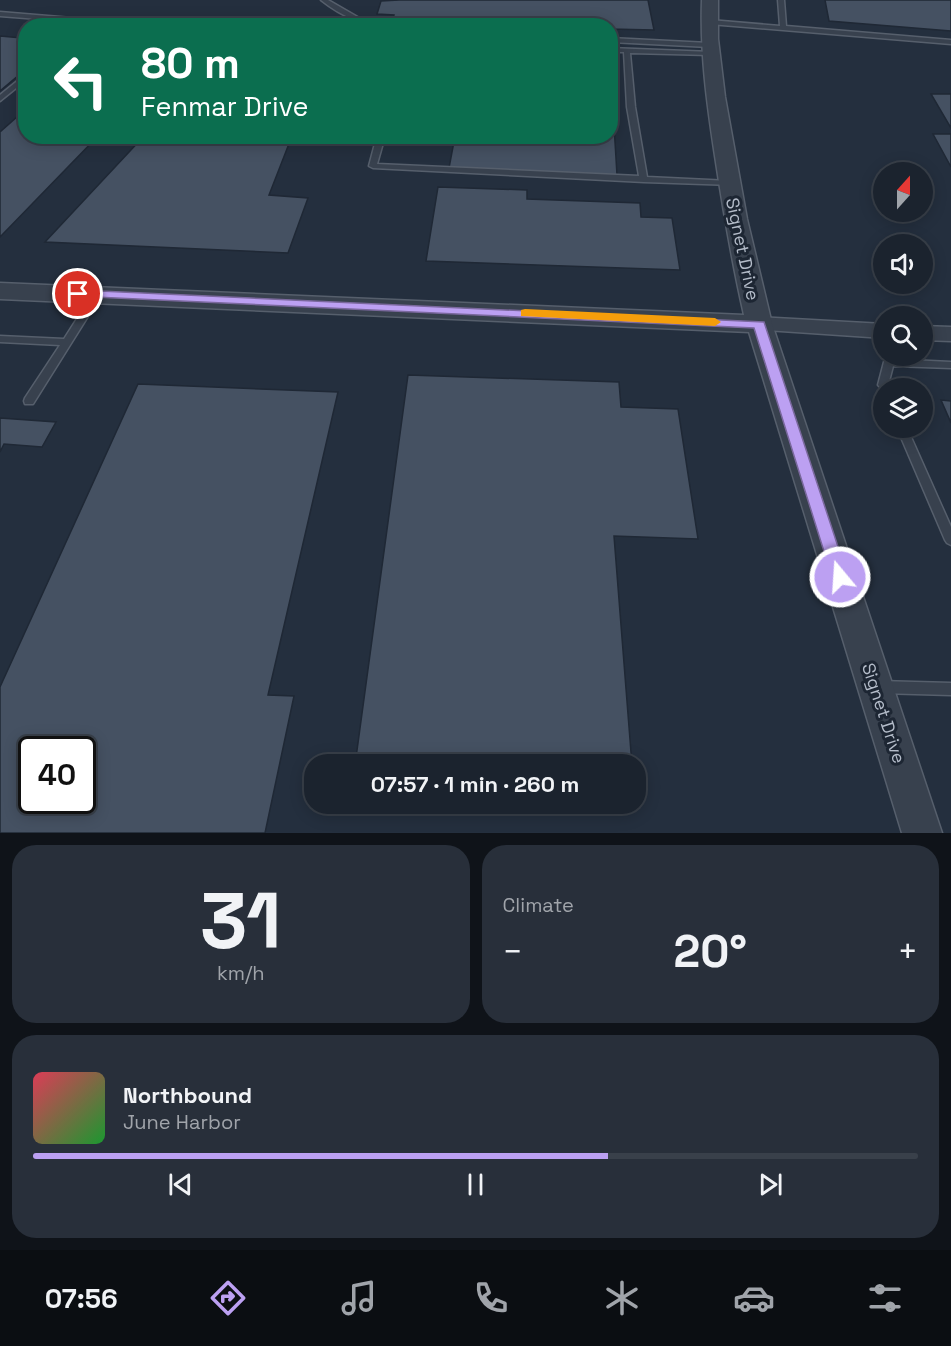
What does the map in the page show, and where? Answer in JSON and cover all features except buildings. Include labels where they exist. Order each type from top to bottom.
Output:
[{"type":"street","name":"Signet Drive","points":[[710,0],[709,49],[741,253],[759,324],[922,833]]},
{"type":"street","points":[[0,291],[873,330]]},
{"type":"street","points":[[933,333],[951,334]]},
{"type":"lane","points":[[324,0],[356,18]]},
{"type":"lane","points":[[781,0],[783,28]]},
{"type":"lane","points":[[0,14],[51,18]]},
{"type":"lane","points":[[710,22],[951,42]]},
{"type":"lane","points":[[618,41],[709,49]]},
{"type":"lane","points":[[618,50],[709,49]]},
{"type":"lane","points":[[627,50],[631,107],[644,180]]},
{"type":"lane","points":[[0,99],[18,83]]},
{"type":"lane","points":[[379,144],[373,166],[730,183]]},
{"type":"lane","points":[[29,401],[97,294]]},
{"type":"lane","points":[[0,339],[67,342]]},
{"type":"lane","points":[[885,378],[889,362],[951,365]]},
{"type":"lane","points":[[906,438],[951,540]]},
{"type":"lane","points":[[875,687],[951,689]]},
{"type":"slow traffic","points":[[525,313],[715,322]]},
{"type":"route","points":[[78,294],[759,324],[840,577]]}]
